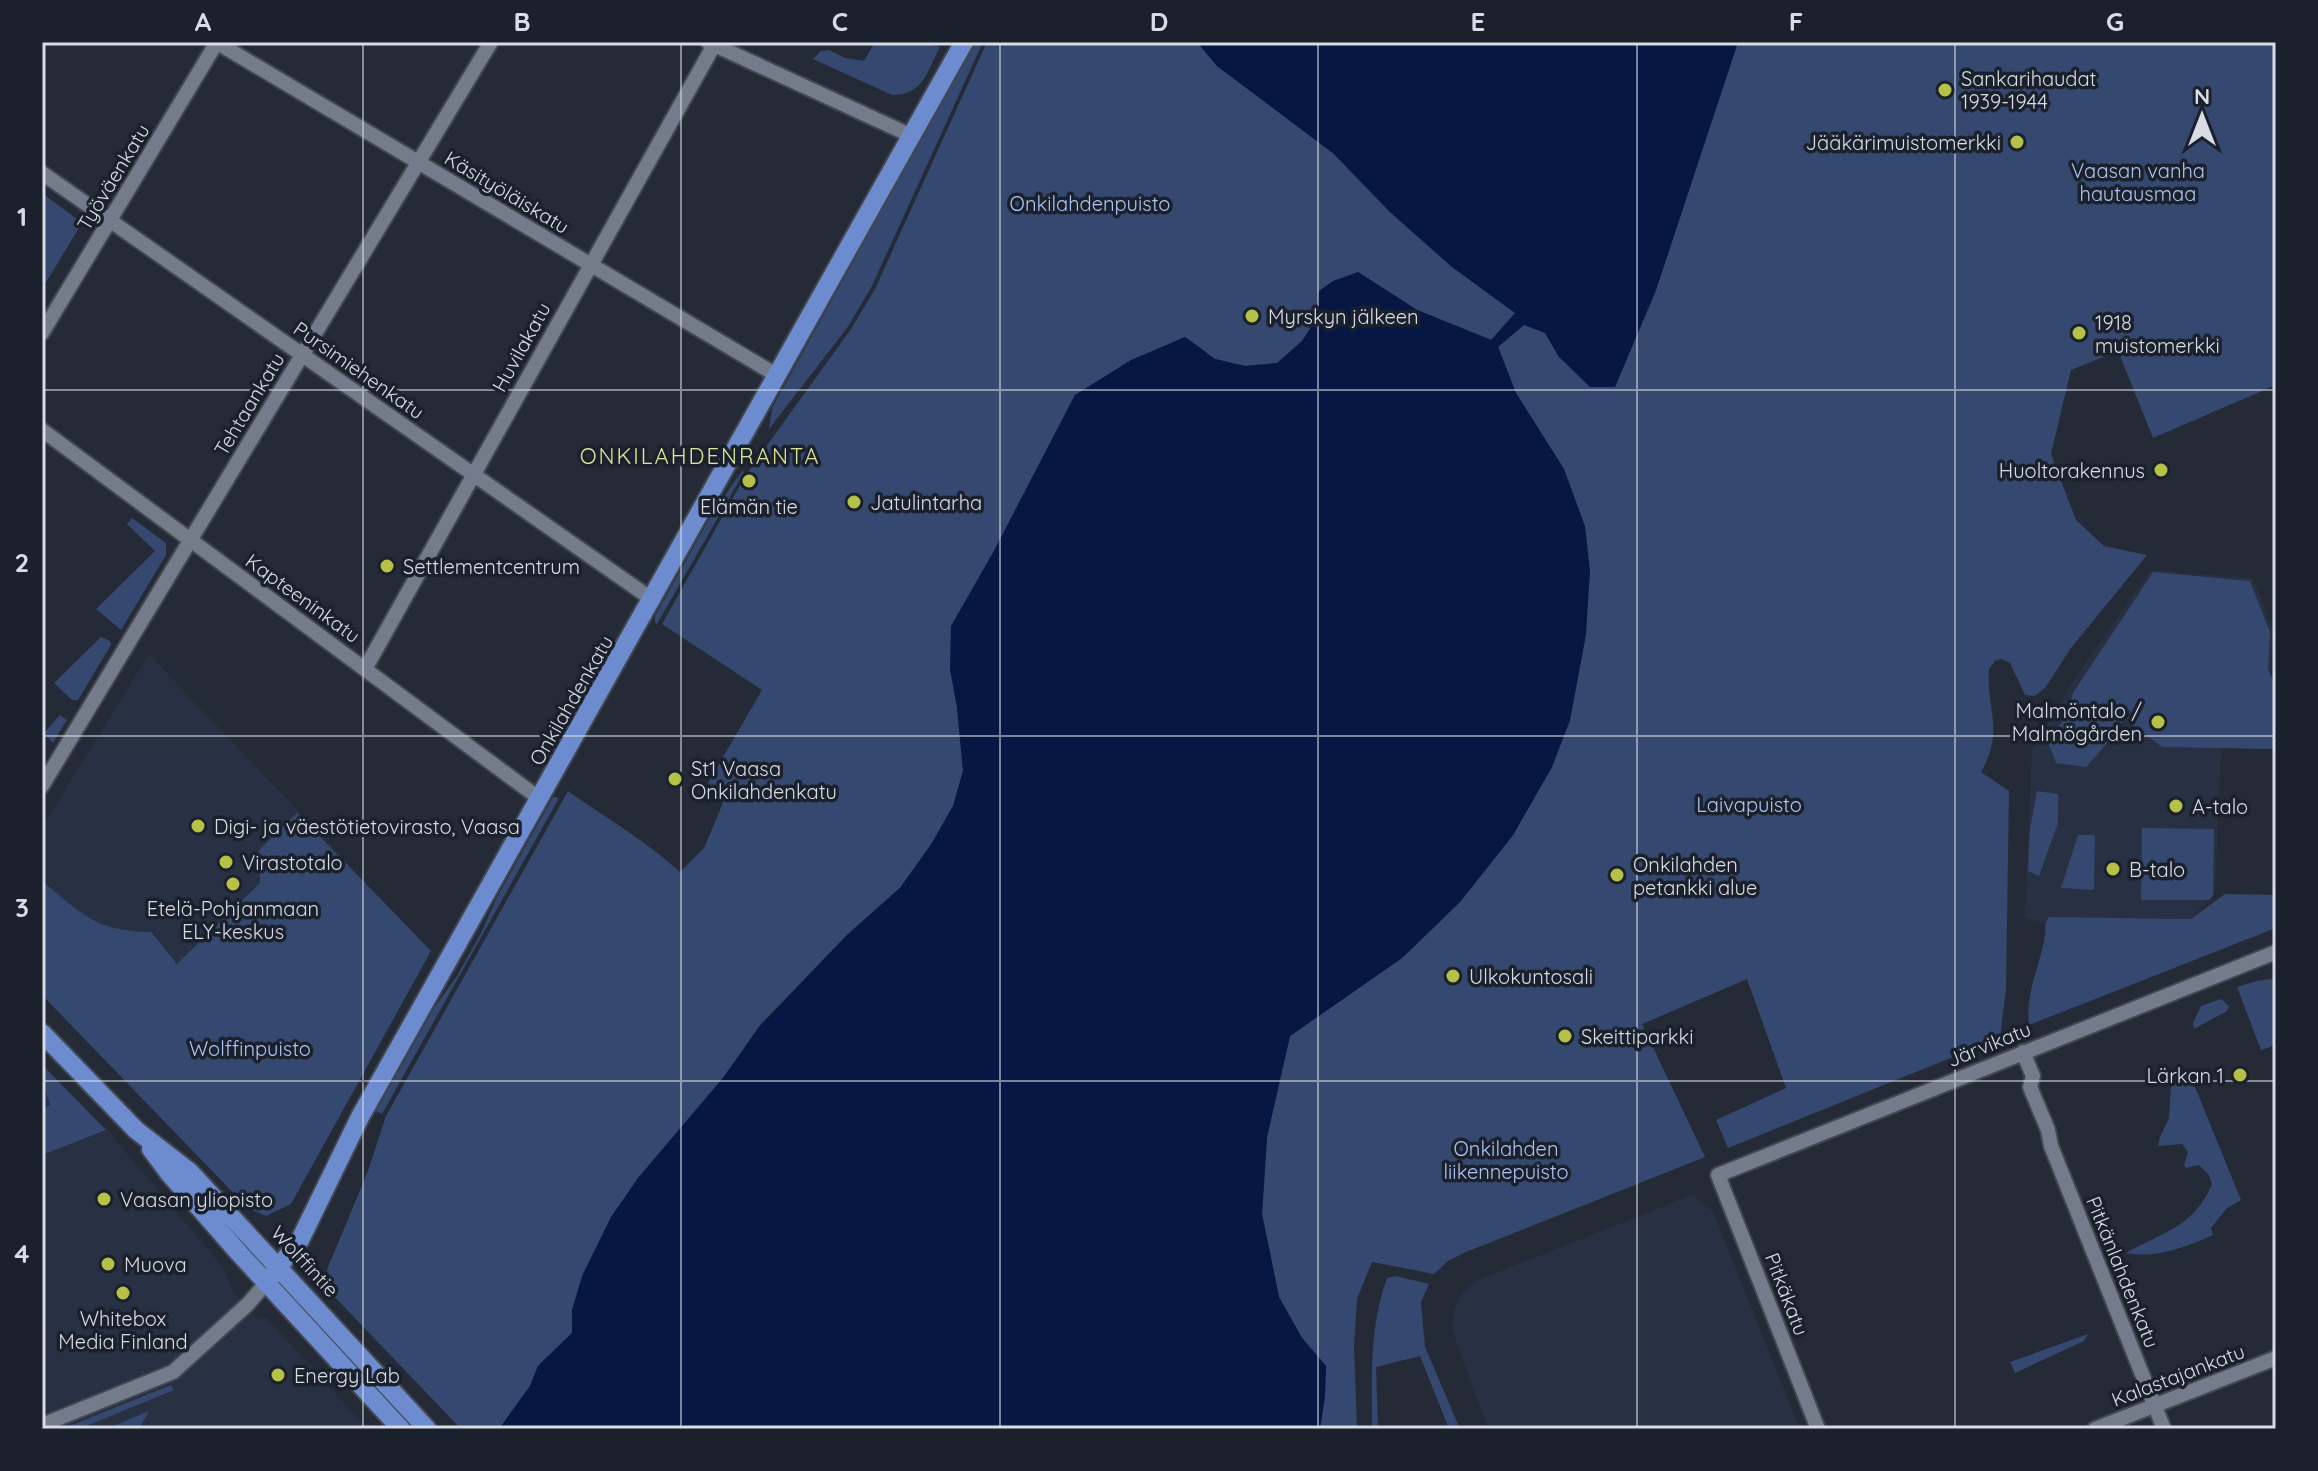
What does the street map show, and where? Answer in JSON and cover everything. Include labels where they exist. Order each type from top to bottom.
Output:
[{"type":"main road","name":"Onkilahdenkatu","points":[[266,1283],[300,1240],[360,1117],[964,42]]},
{"type":"main road","name":"Wolffintie","points":[[42,1033],[141,1133],[190,1172],[427,1429]]},
{"type":"main road","name":"Wolffintie","points":[[141,1133],[168,1172],[401,1429]]},
{"type":"street","name":"Käsityöläiskatu","points":[[217,42],[778,376]]},
{"type":"street","name":"Työväenkatu","points":[[42,333],[217,42]]},
{"type":"street","name":"Tehtaankatu","points":[[42,786],[491,42]]},
{"type":"street","points":[[710,43],[912,136]]},
{"type":"street","name":"Huvilakatu","points":[[365,669],[591,265],[710,43]]},
{"type":"street","name":"Pursimiehenkatu","points":[[42,173],[653,600]]},
{"type":"street","name":"Kapteeninkatu","points":[[42,430],[540,799]]},
{"type":"street","name":"Järvikatu","points":[[1718,1175],[2276,952]]},
{"type":"street","name":"Pitkänlahdenkatu","points":[[2023,1052],[2033,1076],[2030,1087],[2048,1130],[2051,1146],[2164,1429]]},
{"type":"street","name":"Pitkäkatu","points":[[1718,1175],[1818,1429]]},
{"type":"street","points":[[42,1425],[173,1372],[244,1308],[266,1283]]},
{"type":"street","name":"Kalastajankatu","points":[[2095,1429],[2276,1358]]},
{"type":"shaded area","points":[[1197,42],[1738,42],[1656,290],[1615,387],[1590,387],[1559,357],[1545,333],[1524,325],[1498,347],[1516,393],[1564,469],[1585,526],[1590,571],[1586,634],[1570,720],[1552,767],[1513,835],[1460,902],[1402,958],[1290,1036],[1267,1137],[1262,1214],[1279,1297],[1302,1338],[1326,1366],[1320,1429],[499,1429],[530,1386],[538,1366],[572,1333],[572,1310],[582,1276],[611,1217],[638,1178],[723,1078],[760,1026],[847,935],[900,888],[932,843],[953,806],[963,771],[950,669],[951,626],[1075,395],[1131,360],[1185,337],[1215,359],[1245,366],[1277,363],[1302,341],[1315,321],[1319,291],[1333,281],[1358,272],[1417,310],[1491,340],[1515,313],[1452,267],[1390,212],[1334,154],[1217,66]]},
{"type":"shaded area","name":"Malmöntalo / Malmögården","points":[[2151,570],[2253,578],[2273,631],[2265,749],[2221,748],[2215,893],[2191,919],[2050,917],[2045,923],[2025,918],[2032,749],[2077,675]]},
{"type":"shaded area","name":"Wolffinpuisto","points":[[149,654],[431,951],[291,1204],[266,1216],[248,1208],[42,995],[42,827]]},
{"type":"shaded area","name":"Vaasan yliopisto","points":[[42,1063],[108,1131],[223,1267],[234,1293],[256,1317],[267,1318],[368,1429],[42,1429]]},
{"type":"shaded area","points":[[1692,1195],[1713,1211],[1800,1429],[1488,1429],[1452,1330],[1454,1310],[1462,1293],[1476,1281]]},
{"type":"green space","points":[[875,42],[919,42],[940,47],[923,80],[903,94],[892,95],[813,59],[821,51],[829,50],[845,58],[864,61]]},
{"type":"green space","points":[[975,42],[983,42],[871,288],[847,328],[769,429],[772,408]]},
{"type":"green space","name":"Onkilahdenpuisto","points":[[987,42],[1197,42],[1217,66],[1334,154],[1390,212],[1452,267],[1516,313],[1492,340],[1417,310],[1358,272],[1319,291],[1315,321],[1302,341],[1278,363],[1245,366],[1215,359],[1185,337],[1075,395],[995,549],[950,669],[963,771],[953,806],[932,843],[900,888],[847,935],[760,1025],[723,1078],[638,1178],[572,1310],[572,1333],[538,1366],[530,1386],[499,1429],[461,1429],[331,1293],[326,1276],[328,1267],[368,1171],[386,1116],[568,791],[640,840],[680,872],[704,848],[725,798],[708,783],[762,690],[662,624],[747,473],[851,329],[875,289]]},
{"type":"green space","points":[[1738,42],[2276,42],[2276,385],[2153,438],[2118,351],[2071,370],[2051,454],[2076,520],[2104,546],[2147,555],[2071,648],[2045,688],[2035,696],[2025,695],[2010,663],[2001,659],[1989,669],[1993,732],[1992,744],[1981,772],[2009,791],[2006,989],[2000,1038],[1728,1148],[1716,1120],[1786,1088],[1747,979],[1642,1024],[1705,1157],[1466,1252],[1448,1261],[1434,1274],[1372,1262],[1357,1299],[1354,1346],[1357,1429],[1320,1429],[1326,1366],[1302,1338],[1279,1297],[1262,1214],[1267,1137],[1290,1036],[1402,958],[1460,902],[1513,835],[1552,767],[1570,720],[1586,634],[1564,469],[1516,393],[1498,347],[1524,324],[1545,333],[1559,357],[1615,387],[1656,290]]},
{"type":"green space","points":[[42,193],[82,223],[42,289]]},
{"type":"green space","points":[[742,471],[655,623],[655,616],[713,512]]},
{"type":"green space","points":[[132,518],[166,543],[166,555],[121,630],[96,609],[155,551],[127,524]]},
{"type":"green space","points":[[2153,572],[2250,581],[2270,632],[2268,669],[2276,687],[2276,749],[2162,747],[2133,725],[2130,709],[2110,740],[2086,767],[2056,763],[2047,739],[2067,717],[2073,693]]},
{"type":"green space","points":[[101,637],[110,641],[111,645],[78,700],[72,700],[54,683]]},
{"type":"green space","points":[[60,715],[67,720],[53,743],[44,733]]},
{"type":"green space","points":[[2037,791],[2058,794],[2058,823],[2039,876],[2028,871],[2030,829]]},
{"type":"green space","points":[[553,797],[558,800],[382,1114],[376,1111],[434,1008],[457,976]]},
{"type":"green space","name":"Wolffinpuisto","points":[[297,813],[431,951],[291,1204],[266,1216],[248,1208],[42,995],[42,881],[91,919],[116,928],[151,932],[177,964],[260,883],[259,850]]},
{"type":"green space","points":[[2142,828],[2214,829],[2213,896],[2209,900],[2141,900]]},
{"type":"green space","points":[[2078,835],[2095,835],[2094,890],[2061,888]]},
{"type":"green space","points":[[2225,894],[2276,895],[2276,928],[2029,1025],[2031,990],[2049,917],[2191,919]]},
{"type":"green space","points":[[2276,978],[2276,1045],[2261,1050],[2237,987]]},
{"type":"green space","points":[[2221,999],[2229,1006],[2227,1011],[2194,1029],[2193,1023],[2201,1006]]},
{"type":"green space","points":[[42,1065],[106,1130],[42,1155],[42,1109],[50,1105],[42,1081]]},
{"type":"green space","points":[[2178,1079],[2195,1087],[2241,1200],[2226,1209],[2211,1228],[2213,1235],[2159,1253],[2126,1253],[2187,1219],[2205,1198],[2212,1184],[2209,1175],[2199,1165],[2186,1168],[2188,1152],[2182,1144],[2158,1146],[2169,1118],[2171,1085]]},
{"type":"green space","points":[[1396,1276],[1429,1284],[1421,1302],[1425,1347],[1460,1429],[1449,1429],[1420,1356],[1376,1367],[1378,1429],[1372,1429],[1377,1315],[1387,1278]]},
{"type":"green space","points":[[2088,1334],[2084,1341],[2015,1373],[2010,1362]]},
{"type":"green space","points":[[171,1385],[174,1390],[79,1429],[62,1429]]},
{"type":"green space","points":[[149,1411],[139,1429],[106,1429]]},
{"type":"place","name":"Sankarihaudat 1939-1944","points":[[1945,90]]},
{"type":"place","name":"Jääkärimuistomerkki","points":[[2017,142]]},
{"type":"place","name":"Myrskyn jälkeen","points":[[1252,316]]},
{"type":"place","name":"1918 muistomerkki","points":[[2079,333]]},
{"type":"place","name":"Huoltorakennus","points":[[2161,470]]},
{"type":"place","name":"Elämän tie","points":[[749,481]]},
{"type":"place","name":"Jatulintarha","points":[[854,502]]},
{"type":"place","name":"Settlementcentrum","points":[[387,566]]},
{"type":"place","name":"Malmöntalo / Malmögården","points":[[2158,722]]},
{"type":"place","name":"St1 Vaasa Onkilahdenkatu","points":[[675,779]]},
{"type":"place","name":"A-talo","points":[[2176,806]]},
{"type":"place","name":"Digi- ja väestötietovirasto, Vaasa","points":[[198,826]]},
{"type":"place","name":"Virastotalo","points":[[226,862]]},
{"type":"place","name":"B-talo","points":[[2113,869]]},
{"type":"place","name":"Onkilahden petankki alue","points":[[1617,875]]},
{"type":"place","name":"Etelä-Pohjanmaan ELY-keskus","points":[[233,884]]},
{"type":"place","name":"Ulkokuntosali","points":[[1453,976]]},
{"type":"place","name":"Skeittiparkki","points":[[1565,1036]]},
{"type":"place","name":"Lärkan 1","points":[[2240,1075]]},
{"type":"place","name":"Vaasan yliopisto","points":[[104,1199]]},
{"type":"place","name":"Muova","points":[[108,1264]]},
{"type":"place","name":"Whitebox Media Finland","points":[[123,1293]]},
{"type":"place","name":"Energy Lab","points":[[278,1375]]},
{"type":"district","name":"ONKILAHDENRANTA","points":[[700,456]]},
{"type":"park label","name":"Vaasan vanha hautausmaa","points":[[2138,182]]},
{"type":"park label","name":"Laivapuisto","points":[[1749,804]]},
{"type":"park label","name":"Onkilahden liikennepuisto","points":[[1506,1160]]}]
